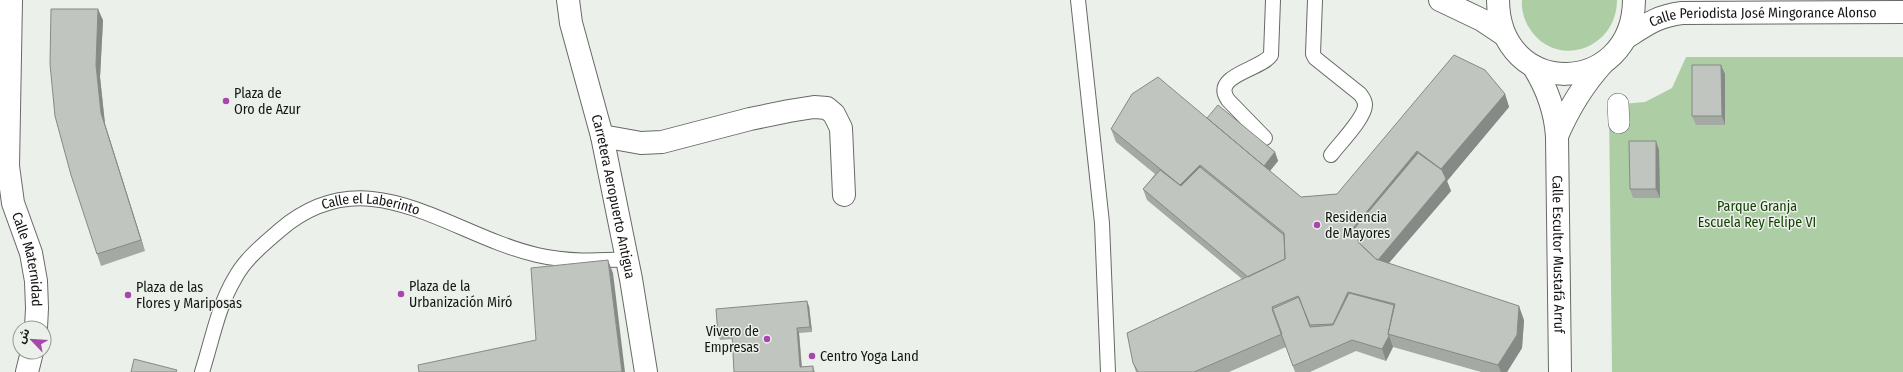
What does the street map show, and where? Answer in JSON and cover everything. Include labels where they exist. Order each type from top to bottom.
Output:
[{"type":"street","name":"Calle Maternidad","points":[[11,0],[8,166],[13,203],[31,253],[36,281],[36,320]]},
{"type":"street","name":"Carretera Aeropuerto Antigua","points":[[554,0],[570,23]]},
{"type":"street","name":"Carretera Aeropuerto Antigua","points":[[568,0],[570,23],[602,136],[627,259],[646,372]]},
{"type":"street","points":[[1440,0],[1482,20],[1503,34]]},
{"type":"street","points":[[1498,0],[1498,16],[1503,34],[1511,47],[1521,58],[1544,71],[1569,74],[1581,73],[1603,63],[1617,51],[1627,37],[1632,19],[1634,0]]},
{"type":"street","name":"Calle Periodista José Mingorance Alonso","points":[[1627,37],[1653,20],[1666,15],[1682,13],[1903,12]]},
{"type":"street","name":"Calle Escultor Mustafá Arruf","points":[[1557,136],[1576,97],[1603,63]]},
{"type":"street","name":"Calle Escultor Mustafá Arruf","points":[[1533,66],[1551,99],[1556,117],[1560,372]]},
{"type":"street","points":[[602,136],[641,143],[662,142],[776,113],[814,107],[827,108],[834,114],[841,128],[844,195]]},
{"type":"street","points":[[28,372],[30,360]]},
{"type":"lane","points":[[1078,0],[1102,223],[1108,372]]},
{"type":"lane","points":[[1265,138],[1224,96],[1224,90],[1231,78],[1266,60],[1271,55],[1273,0]]},
{"type":"lane","points":[[1315,0],[1313,54],[1315,58],[1360,94],[1366,104],[1361,117],[1331,156]]},
{"type":"lane","name":"Calle el Laberinto","points":[[202,372],[226,297],[235,278],[267,241],[288,223],[303,213],[332,201],[364,197],[402,204],[536,255],[560,260],[587,261],[627,259]]},
{"type":"green space","points":[[1522,0],[1617,0],[1614,17],[1607,31],[1596,42],[1582,49],[1568,51],[1553,48],[1539,40],[1525,20],[1522,10]]},
{"type":"green space","name":"Parque Granja Escuela Rey Felipe VI","points":[[1686,57],[1903,57],[1903,372],[1612,372],[1609,105],[1645,102],[1672,88]]},
{"type":"building","points":[[51,9],[98,9],[96,65],[101,113],[141,240],[97,254],[71,175],[55,116],[50,64]]},
{"type":"building","name":"Residencia de Mayores","points":[[1454,55],[1485,70],[1505,94],[1441,169],[1417,151],[1354,227],[1359,243],[1376,259],[1519,306],[1517,335],[1498,365],[1388,334],[1395,304],[1348,292],[1333,324],[1310,325],[1298,296],[1272,307],[1282,334],[1194,372],[1138,372],[1133,363],[1127,333],[1285,259],[1284,233],[1200,165],[1180,185],[1111,129],[1132,94],[1158,77],[1301,197],[1337,194]]},
{"type":"building","points":[[1692,65],[1721,65],[1722,116],[1692,116]]},
{"type":"building","points":[[1218,105],[1275,152],[1264,166],[1207,118]]},
{"type":"building","points":[[1629,141],[1656,141],[1656,189],[1630,189]]},
{"type":"building","points":[[1418,153],[1442,170],[1446,179],[1378,260],[1359,243],[1354,229]]},
{"type":"building","points":[[1200,167],[1284,235],[1285,259],[1248,277],[1143,189],[1160,170],[1181,186]]},
{"type":"building","points":[[608,260],[622,372],[419,372],[418,365],[536,340],[531,268]]},
{"type":"building","points":[[1349,293],[1394,305],[1388,334],[1389,336],[1382,349],[1352,340],[1293,366],[1272,309],[1299,297],[1310,327],[1333,325]]},
{"type":"building","name":"Vivero de Empresas","points":[[807,301],[810,327],[797,328],[800,367],[813,366],[813,372],[734,372],[732,334],[718,335],[716,309]]},
{"type":"building","points":[[134,359],[177,370],[176,372],[131,372]]},
{"type":"place","name":"Plaza de Oro de Azur","points":[[226,101]]},
{"type":"place","name":"Residencia de Mayores","points":[[1317,225]]},
{"type":"place","name":"Plaza de la Urbanización Miró","points":[[401,294]]},
{"type":"place","name":"Plaza de las Flores y Mariposas","points":[[128,295]]},
{"type":"place","name":"Vivero de Empresas","points":[[767,339]]},
{"type":"place","name":"Centro Yoga Land","points":[[812,356]]}]
